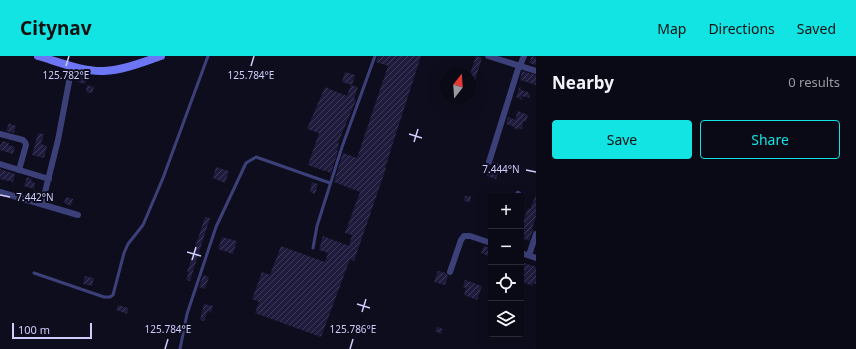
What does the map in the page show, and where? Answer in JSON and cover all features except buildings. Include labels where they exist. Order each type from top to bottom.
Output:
[{"type":"main road","points":[[38,56],[72,66],[90,70],[105,71],[135,65],[162,56]]},
{"type":"street","points":[[488,56],[536,71]]},
{"type":"street","points":[[489,162],[524,56]]},
{"type":"street","points":[[42,204],[58,140],[72,66]]},
{"type":"street","points":[[0,134],[23,140],[25,142],[26,145],[19,170]]},
{"type":"street","points":[[0,164],[49,179]]},
{"type":"street","points":[[0,192],[78,215]]},
{"type":"street","points":[[529,255],[536,234]]},
{"type":"street","points":[[450,272],[461,240],[464,236],[470,236],[488,242]]},
{"type":"street","points":[[524,254],[536,258]]},
{"type":"lane","points":[[34,273],[104,297],[108,298],[113,295],[124,253],[128,244],[143,225],[163,178],[208,56]]},
{"type":"lane","points":[[313,248],[317,226],[330,183],[375,56]]},
{"type":"lane","points":[[180,349],[187,314],[216,227],[246,163],[256,158],[330,183]]}]
